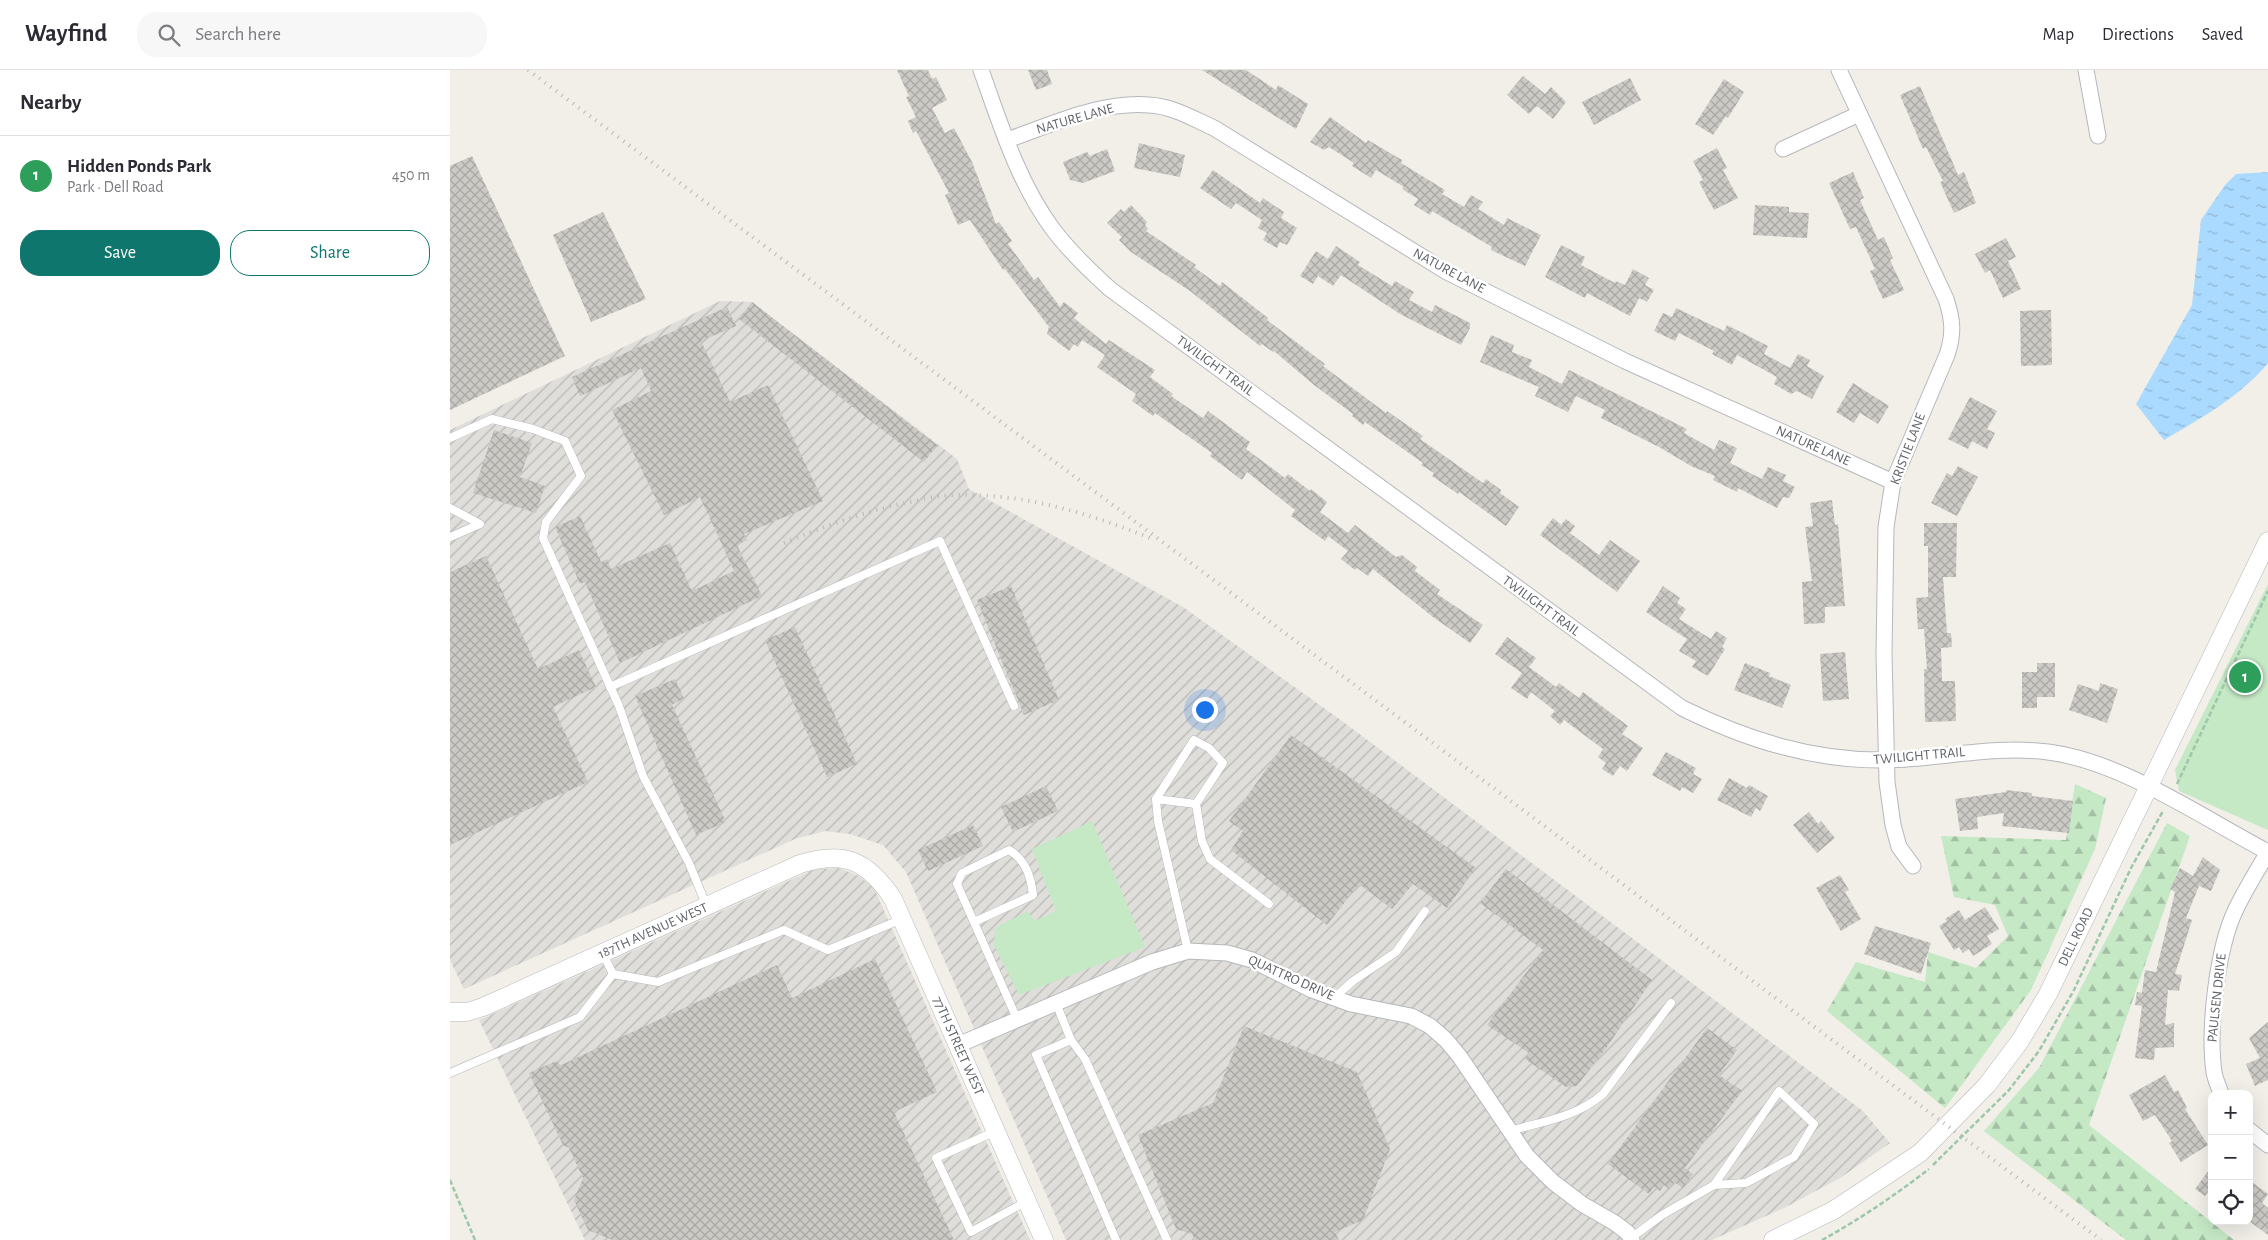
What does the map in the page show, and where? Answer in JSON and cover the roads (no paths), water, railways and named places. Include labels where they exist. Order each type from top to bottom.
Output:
[{"type":"street","name":"TWILIGHT TRAIL","points":[[981,70],[1007,140],[1029,191],[1051,227],[1079,261],[1110,289],[1682,708],[1726,730],[1772,745],[1819,755],[1886,760],[1985,750],[2017,749],[2050,752],[2081,759],[2112,769],[2268,852]]},
{"type":"street","name":"KRISTIE LANE","points":[[1839,70],[1946,299],[1952,318],[1953,338],[1893,482],[1886,527],[1886,760],[1893,825],[1899,847],[1912,866]]},
{"type":"street","points":[[2086,70],[2098,136]]},
{"type":"street","name":"NATURE LANE","points":[[1007,140],[1096,110],[1123,105],[1150,104],[1183,114],[1214,128],[1447,272],[1625,361],[1893,482]]},
{"type":"street","points":[[1783,149],[1859,114]]},
{"type":"street","name":"DELL ROAD","points":[[1773,1240],[1834,1210],[1920,1153],[1987,1085],[2020,1041],[2048,994],[2150,788],[2268,541]]},
{"type":"street","name":"PAULSEN DRIVE","points":[[2220,1090],[2214,1074],[2212,1049],[2216,986],[2222,947],[2235,910],[2268,852]]},
{"type":"street","name":"187TH AVENUE WEST","points":[[450,1012],[467,1012],[484,1007],[800,864],[822,857],[844,859],[857,864]]},
{"type":"street","name":"77TH STREET WEST","points":[[857,864],[865,866],[882,882],[893,899],[1044,1240]]},
{"type":"street","name":"QUATTRO DRIVE","points":[[958,1045],[1152,962],[1188,951],[1227,953],[1252,960],[1312,990],[1351,1004],[1411,1016],[1430,1026],[1446,1040],[1460,1057],[1527,1156],[1553,1182],[1582,1204],[1615,1223],[1632,1239]]},
{"type":"street","points":[[2253,1133],[2268,1145]]},
{"type":"lane","points":[[450,438],[492,418],[533,429],[565,441],[581,476],[546,522],[543,538],[619,706],[643,776],[689,863],[708,906]]},
{"type":"lane","points":[[450,508],[480,524],[450,536]]},
{"type":"lane","points":[[610,687],[940,541],[1014,706]]},
{"type":"lane","points":[[1188,951],[1158,821],[1156,799],[1194,740],[1209,748],[1223,763],[1196,804],[1202,841],[1210,859],[1269,904]]},
{"type":"lane","points":[[1156,799],[1196,804]]},
{"type":"lane","points":[[974,922],[1032,895],[1032,884],[1025,865],[1017,854],[1009,850],[962,873],[957,884],[1016,1019]]},
{"type":"lane","points":[[1334,998],[1353,981],[1396,952],[1425,911]]},
{"type":"lane","points":[[613,974],[658,982],[784,930],[828,950],[902,919]]},
{"type":"lane","points":[[603,954],[613,974]]},
{"type":"lane","points":[[450,1073],[580,1017],[613,974]]},
{"type":"lane","points":[[1056,1002],[1071,1040],[1085,1059],[1167,1240]]},
{"type":"lane","points":[[1509,1131],[1568,1115],[1591,1105],[1603,1094],[1671,1003]]},
{"type":"lane","points":[[1071,1040],[1036,1055],[1116,1240]]},
{"type":"lane","points":[[1632,1239],[1662,1216],[1714,1185],[1778,1091],[1814,1124],[1794,1157],[1746,1183],[1714,1185]]},
{"type":"lane","points":[[996,1131],[936,1158],[971,1232],[1027,1201]]},
{"type":"water","points":[[2268,172],[2268,363],[2233,397],[2164,440],[2136,404],[2192,305],[2201,220],[2225,185],[2236,174]]},
{"type":"railway","points":[[528,70],[2101,1240]]},
{"type":"railway","points":[[784,543],[862,514],[932,497],[967,495],[1021,500],[1073,511],[1150,538]]},
{"type":"place","name":"Hidden Ponds Park","points":[[2245,677]]}]
